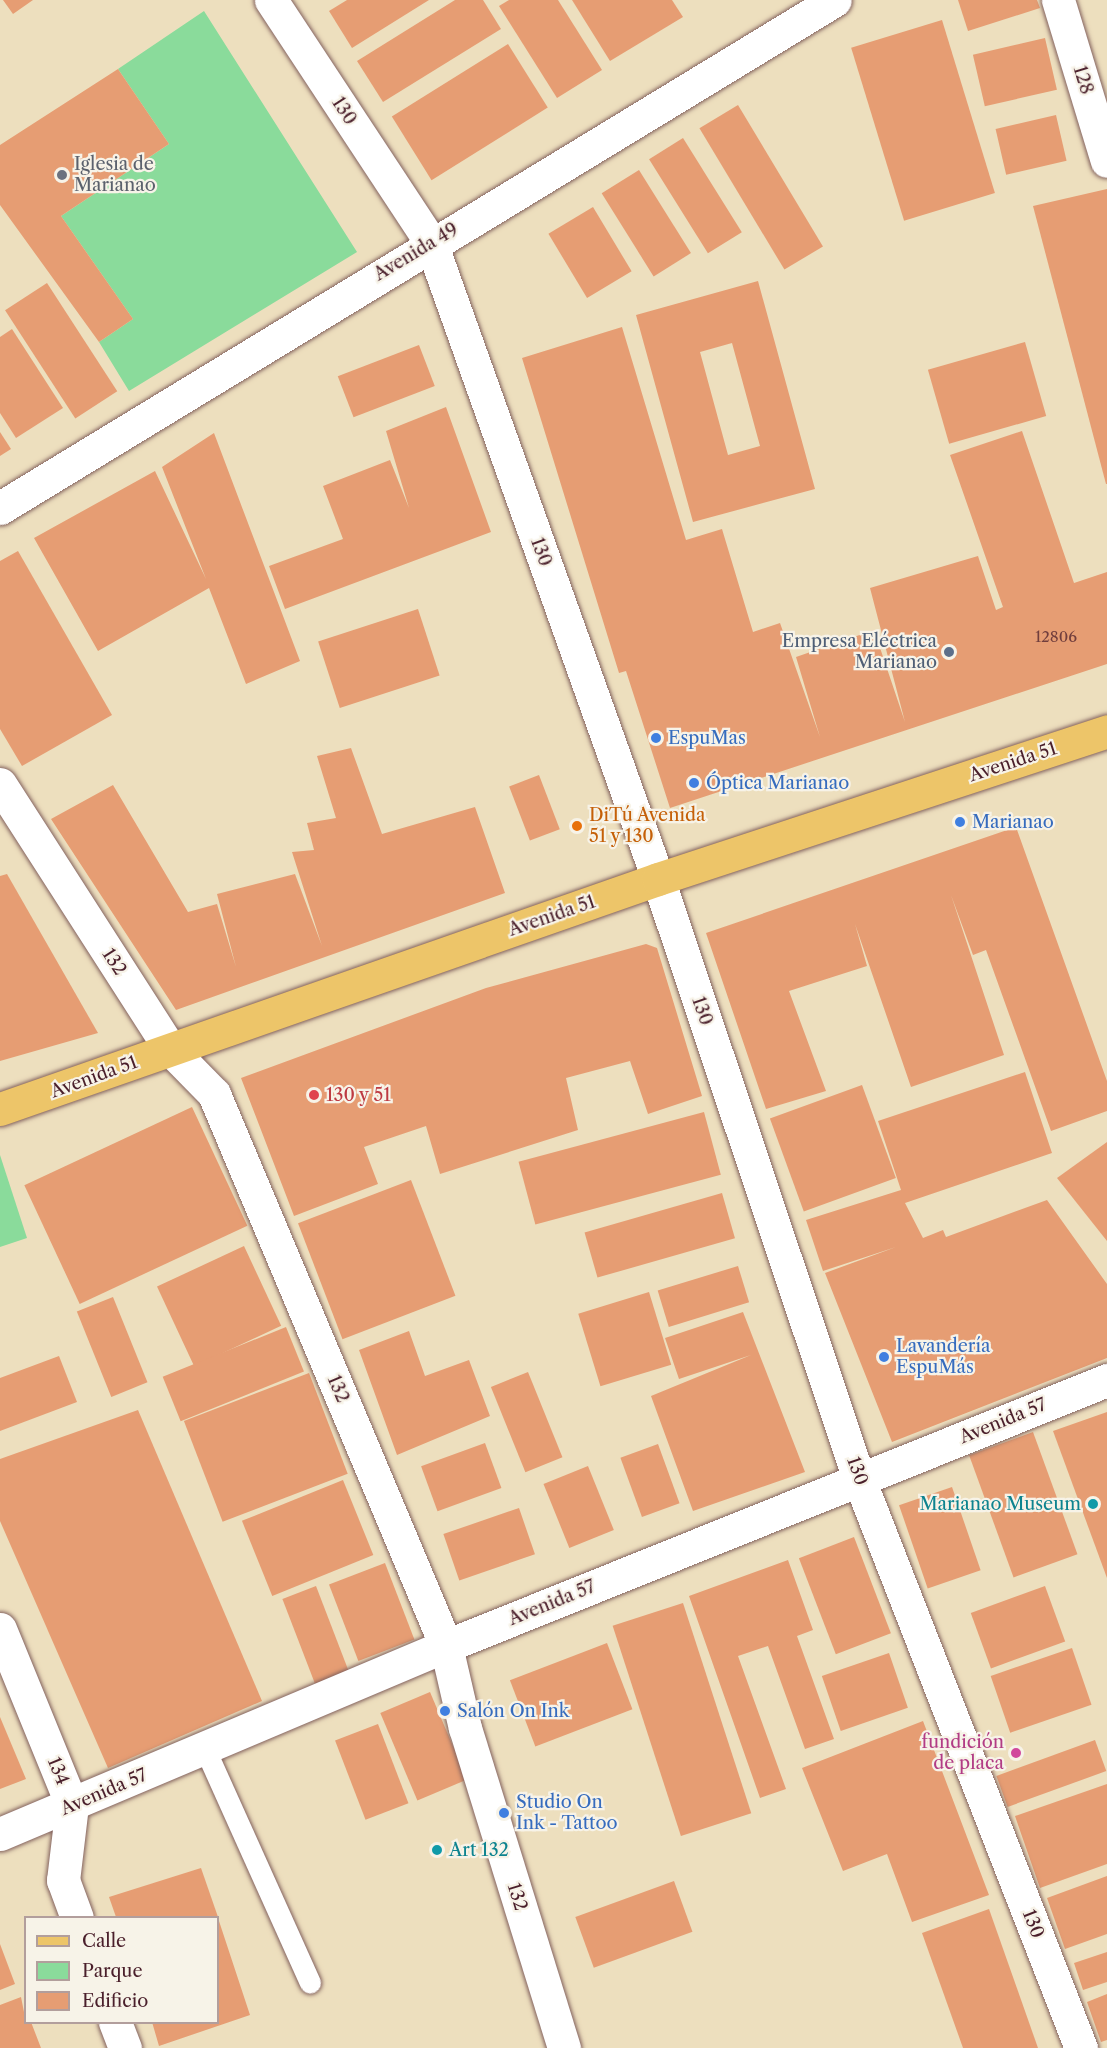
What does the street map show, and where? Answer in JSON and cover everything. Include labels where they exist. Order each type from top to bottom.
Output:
[{"type":"main road","name":"Avenida 51","points":[[0,1108],[658,879],[1107,731]]},
{"type":"street","name":"130","points":[[271,0],[431,243],[658,879],[859,1479],[1082,2048]]},
{"type":"street","name":"Avenida 49","points":[[0,508],[431,243],[835,0]]},
{"type":"street","name":"128","points":[[1058,0],[1107,161]]},
{"type":"street","name":"132","points":[[0,784],[170,1049],[214,1094],[446,1646],[564,2048]]},
{"type":"street","name":"Avenida 57","points":[[0,1834],[446,1646],[1107,1380]]},
{"type":"street","name":"134","points":[[0,1629],[72,1805],[63,1880],[77,1916]]},
{"type":"street","points":[[116,2024],[125,2048]]},
{"type":"lane","points":[[205,1749],[310,1983]]},
{"type":"green space","points":[[204,11],[357,252],[129,391],[99,342],[133,319],[61,216],[169,144],[118,69]]},
{"type":"green space","points":[[0,1155],[27,1238],[0,1247]]},
{"type":"building","points":[[3,0],[33,0],[13,14]]},
{"type":"building","points":[[347,0],[429,0],[352,48],[329,11]]},
{"type":"building","points":[[455,0],[483,0],[501,29],[383,102],[357,61]]},
{"type":"building","points":[[509,0],[558,0],[602,70],[557,98],[499,6]]},
{"type":"building","points":[[572,0],[672,0],[683,17],[610,61]]},
{"type":"building","points":[[958,0],[1037,0],[1040,8],[968,31]]},
{"type":"building","points":[[942,20],[995,193],[904,221],[851,48]]},
{"type":"building","points":[[1045,38],[1057,90],[985,106],[973,55]]},
{"type":"building","points":[[508,44],[548,108],[432,180],[392,117]]},
{"type":"building","name":"Iglesia de Marianao","points":[[118,69],[169,144],[61,216],[133,319],[99,342],[0,205],[0,145]]},
{"type":"building","points":[[738,105],[823,246],[784,270],[699,128]]},
{"type":"building","points":[[1056,115],[1067,161],[1006,175],[996,129]]},
{"type":"building","points":[[683,138],[742,232],[708,253],[649,159]]},
{"type":"building","points":[[639,170],[691,253],[654,276],[602,193]]},
{"type":"building","points":[[1107,189],[1107,484],[1106,484],[1033,206]]},
{"type":"building","points":[[593,207],[632,271],[587,298],[548,234]]},
{"type":"building","points":[[758,281],[815,489],[693,522],[636,315]],"holes":[[[732,343],[760,446],[728,455],[700,352]]]},
{"type":"building","points":[[47,283],[117,391],[75,418],[5,310]]},
{"type":"building","points":[[622,327],[686,540],[722,529],[753,632],[780,623],[820,737],[796,657],[874,630],[905,722],[870,588],[978,556],[996,610],[1003,607],[950,455],[1022,431],[1074,583],[1107,572],[1107,664],[670,808],[626,671],[619,673],[522,358]]},
{"type":"building","points":[[12,329],[63,408],[16,438],[0,413],[0,337]]},
{"type":"building","points":[[1025,342],[1046,416],[949,444],[928,370]]},
{"type":"building","points":[[419,345],[435,386],[354,417],[338,376]]},
{"type":"building","points":[[446,407],[491,532],[285,609],[269,566],[343,539],[323,486],[390,460],[409,508],[386,431]]},
{"type":"building","points":[[0,432],[11,449],[0,456]]},
{"type":"building","points":[[214,433],[300,661],[246,684],[209,588],[98,651],[34,538],[155,471],[206,579],[162,467]]},
{"type":"building","points":[[18,551],[112,715],[22,766],[0,729],[0,561]]},
{"type":"building","points":[[418,609],[440,676],[340,708],[318,641]]},
{"type":"building","points":[[351,748],[382,834],[475,807],[505,893],[176,1010],[51,819],[113,785],[188,912],[217,904],[236,967],[217,894],[295,874],[322,946],[292,852],[314,850],[307,823],[336,818],[317,756]]},
{"type":"building","points":[[539,775],[560,829],[530,841],[509,786]]},
{"type":"building","points":[[1016,827],[1107,1081],[1107,1111],[1051,1131],[986,950],[973,955],[951,895],[1004,1055],[911,1087],[855,924],[867,966],[789,991],[826,1091],[766,1109],[706,933]]},
{"type":"building","points":[[7,874],[98,1033],[0,1061],[0,876]]},
{"type":"building","points":[[646,944],[657,948],[702,1096],[648,1114],[630,1061],[566,1078],[578,1130],[440,1174],[426,1126],[364,1147],[378,1184],[294,1216],[241,1078],[486,988]]},
{"type":"building","points":[[1025,1072],[1052,1153],[905,1203],[923,1238],[943,1230],[946,1237],[1047,1200],[1107,1284],[1107,1358],[892,1442],[825,1273],[896,1247],[823,1271],[806,1220],[901,1190],[878,1121]]},
{"type":"building","points":[[862,1085],[896,1178],[804,1212],[770,1119]]},
{"type":"building","points":[[192,1107],[247,1226],[80,1304],[24,1185]]},
{"type":"building","points":[[704,1112],[721,1175],[535,1224],[519,1162]]},
{"type":"building","points":[[1107,1142],[1107,1241],[1057,1178]]},
{"type":"building","points":[[411,1180],[455,1296],[342,1339],[298,1223]]},
{"type":"building","points":[[722,1193],[735,1238],[597,1278],[585,1232]]},
{"type":"building","points":[[244,1246],[281,1326],[194,1366],[157,1287]]},
{"type":"building","points":[[738,1266],[749,1302],[669,1327],[658,1291]]},
{"type":"building","points":[[649,1292],[671,1365],[600,1386],[578,1314]]},
{"type":"building","points":[[113,1297],[147,1382],[111,1397],[77,1312]]},
{"type":"building","points":[[743,1312],[805,1472],[693,1511],[651,1396],[751,1355],[679,1379],[665,1338]]},
{"type":"building","points":[[286,1327],[304,1372],[181,1421],[163,1377]]},
{"type":"building","points":[[409,1331],[425,1376],[469,1360],[490,1416],[397,1455],[359,1350]]},
{"type":"building","points":[[59,1356],[77,1402],[0,1431],[0,1378]]},
{"type":"building","points":[[528,1372],[562,1457],[525,1472],[491,1387]]},
{"type":"building","points":[[309,1373],[348,1474],[223,1522],[184,1421]]},
{"type":"building","points":[[138,1410],[262,1701],[108,1768],[0,1521],[0,1459]]},
{"type":"building","name":"Marianao Museum","points":[[1107,1412],[1107,1578],[1053,1431]]},
{"type":"building","points":[[1033,1432],[1077,1554],[1014,1577],[969,1455]]},
{"type":"building","points":[[485,1443],[501,1488],[438,1511],[421,1466]]},
{"type":"building","points":[[658,1444],[680,1503],[642,1517],[620,1458]]},
{"type":"building","points":[[588,1466],[614,1530],[569,1548],[543,1484]]},
{"type":"building","points":[[343,1480],[373,1555],[272,1596],[242,1521]]},
{"type":"building","points":[[952,1487],[981,1570],[928,1588],[899,1505]]},
{"type":"building","points":[[519,1508],[535,1554],[459,1580],[443,1534]]},
{"type":"building","points":[[854,1537],[891,1633],[836,1654],[799,1558]]},
{"type":"building","points":[[788,1560],[813,1630],[797,1636],[834,1739],[805,1749],[768,1646],[738,1656],[786,1789],[760,1798],[689,1596]]},
{"type":"building","points":[[385,1563],[414,1640],[358,1661],[329,1585]]},
{"type":"building","points":[[316,1586],[349,1671],[315,1684],[282,1599]]},
{"type":"building","points":[[1045,1586],[1065,1641],[991,1668],[971,1613]]},
{"type":"building","points":[[683,1603],[751,1813],[681,1836],[613,1626]]},
{"type":"building","points":[[607,1643],[632,1709],[535,1747],[510,1680]]},
{"type":"building","points":[[1072,1648],[1092,1705],[1010,1733],[991,1676]]},
{"type":"building","points":[[889,1653],[908,1708],[841,1731],[822,1676]]},
{"type":"building","points":[[430,1692],[467,1779],[417,1801],[380,1713]]},
{"type":"building","points":[[0,1717],[26,1779],[0,1789]]},
{"type":"building","points":[[923,1721],[989,1895],[912,1922],[887,1854],[843,1871],[802,1768]]},
{"type":"building","points":[[378,1724],[408,1803],[366,1820],[335,1740]]},
{"type":"building","points":[[1095,1740],[1106,1771],[1008,1807],[996,1776]]},
{"type":"building","points":[[1107,1784],[1107,1864],[1040,1888],[1015,1816]]},
{"type":"building","points":[[201,1868],[218,1916],[116,1916],[109,1897]]},
{"type":"building","points":[[1107,1876],[1107,1934],[1065,1949],[1047,1898]]},
{"type":"building","points":[[674,1881],[692,1932],[594,1968],[575,1917]]},
{"type":"building","points":[[989,1909],[1038,2048],[963,2048],[922,1933]]},
{"type":"building","points":[[219,1921],[250,2015],[159,2046],[153,2024],[219,2024]]},
{"type":"building","points":[[0,1944],[15,1984],[0,1990]]},
{"type":"building","points":[[1107,1952],[1107,1982],[1083,1990],[1074,1963]]},
{"type":"building","points":[[1107,1994],[1107,2040],[1101,2042],[1087,2002]]},
{"type":"building","points":[[21,1997],[24,2024],[32,2024],[41,2048],[0,2048],[0,2005]]},
{"type":"place","name":"Iglesia de Marianao","points":[[62,175]]},
{"type":"place","name":"Empresa Eléctrica Marianao","points":[[949,652]]},
{"type":"place","name":"EspuMas","points":[[656,738]]},
{"type":"place","name":"Óptica Marianao","points":[[694,783]]},
{"type":"place","name":"Marianao","points":[[960,822]]},
{"type":"place","name":"DiTú Avenida 51 y 130","points":[[577,826]]},
{"type":"place","name":"130 y 51","points":[[314,1095]]},
{"type":"place","name":"Lavandería EspuMás","points":[[884,1357]]},
{"type":"place","name":"Marianao Museum","points":[[1093,1504]]},
{"type":"place","name":"Salón On Ink","points":[[445,1711]]},
{"type":"place","name":"fundición de placa","points":[[1016,1753]]},
{"type":"place","name":"Studio On Ink - Tattoo","points":[[504,1813]]},
{"type":"place","name":"Art 132","points":[[437,1850]]}]
